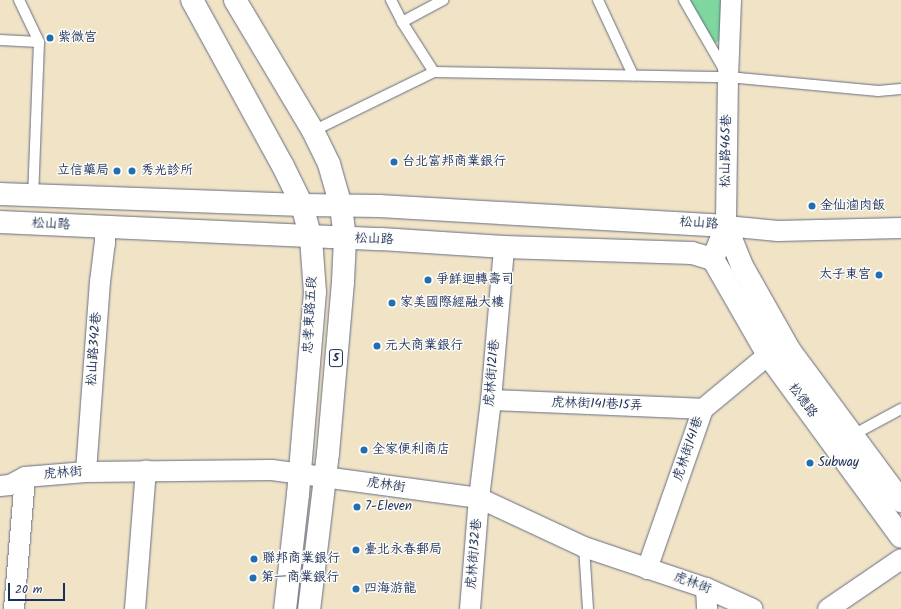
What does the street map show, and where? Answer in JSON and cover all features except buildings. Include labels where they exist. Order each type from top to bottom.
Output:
[{"type":"main road","name":"忠孝東路五段","points":[[192,0],[283,166],[302,205],[311,238],[315,292],[299,474],[285,609]]},
{"type":"main road","name":"5","points":[[235,0],[313,131],[329,164],[341,206],[344,239],[343,282],[325,478],[309,609]]},
{"type":"main road","name":"松山路","points":[[0,194],[302,205],[387,206],[726,226],[713,259],[692,253],[504,247],[0,222]]},
{"type":"main road","name":"松德路","points":[[726,226],[742,266],[790,352],[851,436],[901,500]]},
{"type":"main road","name":"松德路","points":[[713,259],[768,355],[901,537]]},
{"type":"street","name":"松山路465巷","points":[[726,226],[728,76],[731,0]]},
{"type":"street","name":"松山路","points":[[726,226],[778,231],[901,228]]},
{"type":"street","name":"松山路342巷","points":[[86,472],[100,282],[105,244],[105,227]]},
{"type":"street","name":"虎林街121巷","points":[[479,498],[491,400],[504,247]]},
{"type":"street","name":"虎林街141巷","points":[[647,569],[703,409],[768,355]]},
{"type":"street","name":"虎林街141巷15弄","points":[[491,400],[703,409]]},
{"type":"street","name":"虎林街","points":[[0,486],[10,485],[25,477],[86,472],[146,470],[272,470],[479,498],[584,547],[706,588],[753,609]]},
{"type":"street","points":[[135,609],[146,470]]},
{"type":"street","points":[[14,609],[25,477]]},
{"type":"street","name":"虎林街132巷","points":[[470,609],[479,498]]},
{"type":"street","points":[[828,609],[901,559]]},
{"type":"street","points":[[706,588],[707,609]]},
{"type":"lane","points":[[19,0],[39,42],[33,195]]},
{"type":"lane","points":[[391,0],[402,22],[434,72]]},
{"type":"lane","points":[[402,22],[443,0]]},
{"type":"lane","points":[[598,0],[633,75]]},
{"type":"lane","points":[[684,0],[728,76]]},
{"type":"lane","points":[[0,40],[39,42]]},
{"type":"lane","points":[[313,131],[434,72],[728,76],[878,91],[901,89]]},
{"type":"lane","points":[[851,436],[901,409]]},
{"type":"lane","points":[[584,547],[588,609]]},
{"type":"green space","points":[[690,0],[722,0],[722,39],[714,44]]},
{"type":"place","name":"紫微宮","points":[[50,38]]},
{"type":"place","name":"台北富邦商業銀行","points":[[394,162]]},
{"type":"place","name":"立信藥局","points":[[117,171]]},
{"type":"place","name":"秀光診所","points":[[132,171]]},
{"type":"place","name":"金仙滷肉飯","points":[[812,206]]},
{"type":"place","name":"太子東宮","points":[[879,275]]},
{"type":"place","name":"爭鮮迴轉壽司","points":[[428,280]]},
{"type":"place","name":"家美國際經融大樓","points":[[392,303]]},
{"type":"place","name":"元大商業銀行","points":[[377,346]]},
{"type":"place","name":"全家便利商店","points":[[364,450]]},
{"type":"place","name":"Subway","points":[[810,463]]},
{"type":"place","name":"7-Eleven","points":[[357,507]]},
{"type":"place","name":"臺北永春郵局","points":[[356,550]]},
{"type":"place","name":"聯邦商業銀行","points":[[254,559]]},
{"type":"place","name":"第一商業銀行","points":[[253,578]]},
{"type":"place","name":"四海游龍","points":[[356,589]]}]
